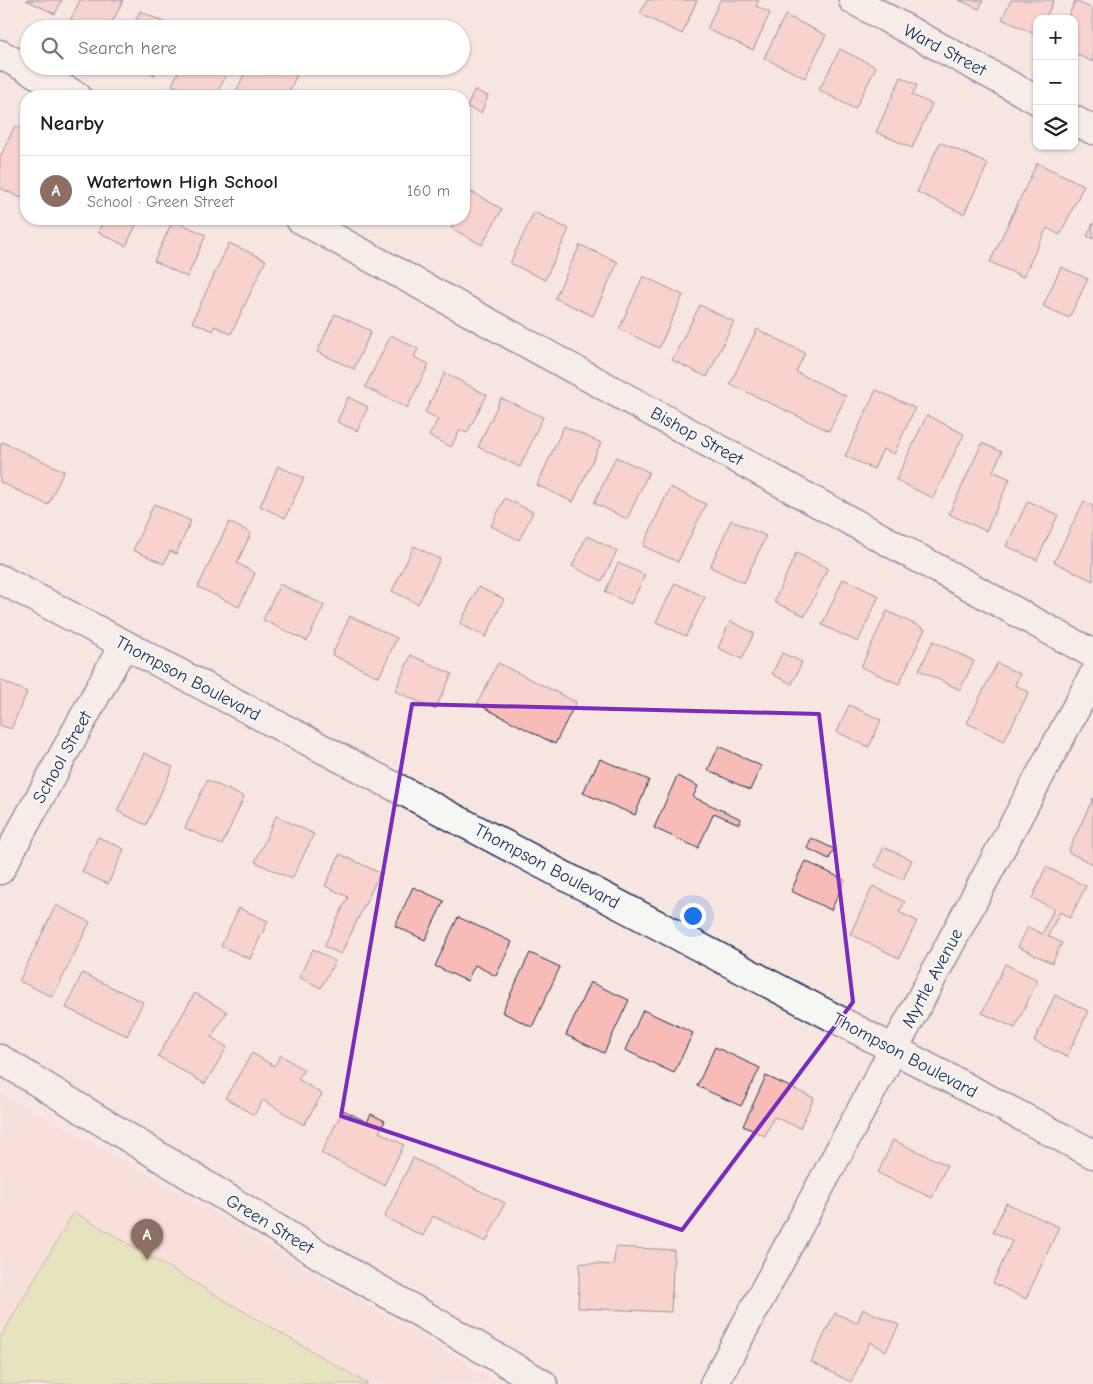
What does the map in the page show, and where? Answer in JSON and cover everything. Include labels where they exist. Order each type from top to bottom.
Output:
[{"type":"street","name":"Ward Street","points":[[853,0],[1033,98]]},
{"type":"street","points":[[0,54],[20,65]]},
{"type":"street","points":[[38,75],[66,90]]},
{"type":"street","points":[[1078,122],[1093,130]]},
{"type":"street","name":"Bishop Street","points":[[311,225],[1093,654]]},
{"type":"street","name":"Thompson Boulevard","points":[[0,579],[1093,1154]]},
{"type":"street","name":"School Street","points":[[0,870],[124,644]]},
{"type":"street","name":"Myrtle Avenue","points":[[714,1384],[1093,676]]},
{"type":"street","name":"Green Street","points":[[0,1059],[320,1255],[543,1384]]},
{"type":"highlighted area","points":[[412,704],[819,714],[853,1002],[682,1230],[341,1116]]},
{"type":"shaded area","points":[[0,1093],[132,1164],[500,1384],[0,1384]]},
{"type":"green space","points":[[74,1212],[368,1384],[0,1384],[0,1338]]},
{"type":"building","points":[[26,0],[62,0],[55,14]]},
{"type":"building","points":[[80,0],[123,0],[113,20],[70,20]]},
{"type":"building","points":[[647,0],[697,0],[682,34],[640,14]]},
{"type":"building","points":[[720,0],[759,0],[756,6],[770,13],[753,50],[707,29]]},
{"type":"building","points":[[959,0],[983,0],[979,9]]},
{"type":"building","points":[[1011,0],[1054,0],[1047,15],[1033,15],[1033,33],[1002,19]]},
{"type":"building","points":[[1075,1],[1093,9],[1093,62],[1078,55],[1078,15],[1069,15]]},
{"type":"building","points":[[140,11],[159,20],[136,20]]},
{"type":"building","points":[[785,15],[826,35],[805,78],[764,58]]},
{"type":"building","points":[[840,49],[876,67],[855,109],[819,90]]},
{"type":"building","points":[[177,75],[226,75],[219,90],[183,90],[172,85]]},
{"type":"building","points":[[244,75],[297,75],[290,90],[237,90]]},
{"type":"building","points":[[901,77],[917,85],[912,95],[932,104],[912,148],[876,132]]},
{"type":"building","points":[[474,90],[488,96],[481,113],[470,108],[470,100]]},
{"type":"building","points":[[15,126],[20,129],[20,198],[0,188],[0,157]]},
{"type":"building","points":[[940,142],[988,164],[964,214],[917,192]]},
{"type":"building","points":[[1037,163],[1084,185],[1060,235],[1047,228],[1023,277],[990,262]]},
{"type":"building","points":[[472,192],[502,209],[482,245],[451,228],[453,225],[470,225],[470,196]]},
{"type":"building","points":[[534,212],[569,229],[545,280],[510,263]]},
{"type":"building","points":[[1093,223],[1093,239],[1087,236]]},
{"type":"building","points":[[101,225],[136,225],[126,246],[98,232]]},
{"type":"building","points":[[171,225],[184,225],[206,235],[187,277],[154,261]]},
{"type":"building","points":[[229,243],[266,260],[231,334],[215,326],[213,331],[192,322]]},
{"type":"building","points":[[580,245],[618,262],[593,316],[555,298]]},
{"type":"building","points":[[1061,267],[1088,279],[1069,318],[1043,306]]},
{"type":"building","points":[[643,276],[683,295],[659,348],[619,329]]},
{"type":"building","points":[[700,305],[734,322],[707,377],[672,360]]},
{"type":"building","points":[[335,314],[371,331],[354,369],[317,352]]},
{"type":"building","points":[[757,329],[805,353],[796,372],[846,396],[829,431],[730,384]]},
{"type":"building","points":[[391,335],[418,349],[414,357],[429,364],[407,408],[365,387]]},
{"type":"building","points":[[445,373],[487,395],[467,433],[460,430],[451,447],[429,436],[438,419],[425,412]]},
{"type":"building","points":[[876,390],[915,408],[894,454],[883,449],[874,469],[845,456]]},
{"type":"building","points":[[348,397],[368,407],[357,431],[337,422]]},
{"type":"building","points":[[501,398],[543,417],[520,467],[478,447]]},
{"type":"building","points":[[927,415],[964,434],[933,498],[896,480]]},
{"type":"building","points":[[564,426],[601,443],[573,502],[537,485]]},
{"type":"building","points":[[2,442],[64,471],[48,505],[0,482],[0,448]]},
{"type":"building","points":[[982,443],[1002,452],[993,471],[1010,479],[986,531],[949,514]]},
{"type":"building","points":[[616,457],[649,472],[627,519],[594,503]]},
{"type":"building","points":[[278,466],[304,478],[285,518],[260,506]]},
{"type":"building","points":[[670,487],[706,504],[678,562],[643,546]]},
{"type":"building","points":[[505,498],[533,512],[519,540],[491,526]]},
{"type":"building","points":[[1028,501],[1058,515],[1037,560],[1006,546]]},
{"type":"building","points":[[1084,501],[1093,506],[1093,581],[1054,562]]},
{"type":"building","points":[[154,504],[191,521],[176,554],[170,551],[164,564],[133,550]]},
{"type":"building","points":[[731,520],[766,536],[744,583],[710,567]]},
{"type":"building","points":[[229,522],[251,533],[237,563],[255,573],[239,607],[198,587]]},
{"type":"building","points":[[587,536],[617,551],[602,581],[572,566]]},
{"type":"building","points":[[414,546],[440,559],[418,604],[392,591]]},
{"type":"building","points":[[796,553],[828,568],[805,616],[774,602]]},
{"type":"building","points":[[618,563],[645,575],[631,604],[605,592]]},
{"type":"building","points":[[843,579],[879,596],[858,642],[822,625]]},
{"type":"building","points":[[675,583],[705,597],[686,636],[656,622]]},
{"type":"building","points":[[280,584],[324,605],[307,641],[263,620]]},
{"type":"building","points":[[478,587],[504,599],[486,637],[460,624]]},
{"type":"building","points":[[887,611],[925,629],[899,684],[861,667]]},
{"type":"building","points":[[350,616],[397,638],[379,677],[332,655]]},
{"type":"building","points":[[730,621],[754,633],[742,659],[718,648]]},
{"type":"building","points":[[933,641],[974,661],[960,690],[919,670]]},
{"type":"building","points":[[782,653],[802,662],[792,684],[772,674]]},
{"type":"building","points":[[411,655],[452,674],[435,709],[395,691]]},
{"type":"building","points":[[498,663],[576,702],[555,744],[477,704]]},
{"type":"building","points":[[997,663],[1020,674],[1015,685],[1029,692],[1004,741],[967,723]]},
{"type":"building","points":[[0,680],[27,692],[11,729],[0,725]]},
{"type":"building","points":[[849,705],[881,720],[869,747],[837,732]]},
{"type":"building","points":[[719,746],[761,766],[750,790],[708,770]]},
{"type":"building","points":[[144,753],[173,767],[146,825],[117,811]]},
{"type":"building","points":[[600,759],[649,780],[635,815],[583,793]]},
{"type":"building","points":[[677,776],[698,786],[693,797],[741,819],[739,824],[714,813],[698,848],[654,828]]},
{"type":"building","points":[[207,780],[244,797],[222,845],[185,828]]},
{"type":"building","points":[[1093,798],[1093,864],[1068,852]]},
{"type":"building","points":[[276,816],[314,834],[292,879],[255,862]]},
{"type":"building","points":[[98,837],[124,849],[108,884],[82,872]]},
{"type":"building","points":[[811,838],[834,849],[829,859],[807,848]]},
{"type":"building","points":[[884,847],[912,860],[903,880],[875,866]]},
{"type":"building","points":[[340,854],[380,873],[341,954],[324,946],[348,897],[325,886]]},
{"type":"building","points":[[805,861],[845,880],[831,910],[791,891]]},
{"type":"building","points":[[1046,867],[1086,886],[1070,918],[1060,912],[1048,936],[1062,943],[1052,963],[1018,947],[1028,927],[1042,934],[1054,909],[1032,898]]},
{"type":"building","points":[[873,886],[905,902],[899,912],[917,921],[899,958],[850,934]]},
{"type":"building","points":[[413,887],[444,901],[425,940],[395,926]]},
{"type":"building","points":[[56,905],[90,922],[53,997],[19,981]]},
{"type":"building","points":[[239,908],[268,921],[250,959],[221,946]]},
{"type":"building","points":[[458,917],[512,942],[496,976],[475,965],[467,981],[435,966]]},
{"type":"building","points":[[313,949],[335,961],[321,988],[299,977]]},
{"type":"building","points":[[530,953],[560,967],[532,1027],[502,1012]]},
{"type":"building","points":[[1005,964],[1038,980],[1015,1028],[982,1013]]},
{"type":"building","points":[[82,973],[143,1002],[127,1036],[66,1008]]},
{"type":"building","points":[[590,982],[629,1000],[604,1053],[566,1035]]},
{"type":"building","points":[[195,993],[227,1012],[211,1037],[227,1047],[205,1084],[158,1056]]},
{"type":"building","points":[[1055,995],[1088,1011],[1067,1057],[1034,1041]]},
{"type":"building","points":[[643,1010],[693,1033],[674,1073],[625,1050]]},
{"type":"building","points":[[715,1047],[760,1068],[741,1106],[697,1086]]},
{"type":"building","points":[[252,1053],[274,1066],[281,1055],[304,1070],[298,1079],[322,1094],[304,1125],[263,1100],[254,1115],[225,1098]]},
{"type":"building","points":[[766,1076],[814,1098],[800,1128],[774,1117],[765,1136],[743,1126]]},
{"type":"building","points":[[343,1110],[367,1122],[371,1114],[385,1121],[379,1132],[404,1145],[384,1185],[321,1153]]},
{"type":"building","points":[[893,1140],[947,1165],[932,1198],[878,1173]]},
{"type":"building","points":[[413,1158],[505,1203],[486,1242],[433,1216],[423,1236],[384,1217]]},
{"type":"building","points":[[1006,1203],[1059,1227],[1026,1299],[993,1283],[1012,1241],[993,1232]]},
{"type":"building","points":[[615,1247],[674,1250],[671,1312],[578,1308],[580,1263],[614,1265]]},
{"type":"building","points":[[863,1309],[899,1325],[886,1351],[870,1342],[851,1382],[811,1362],[835,1313],[857,1323]]},
{"type":"place","name":"Watertown High School","points":[[147,1260]]}]
